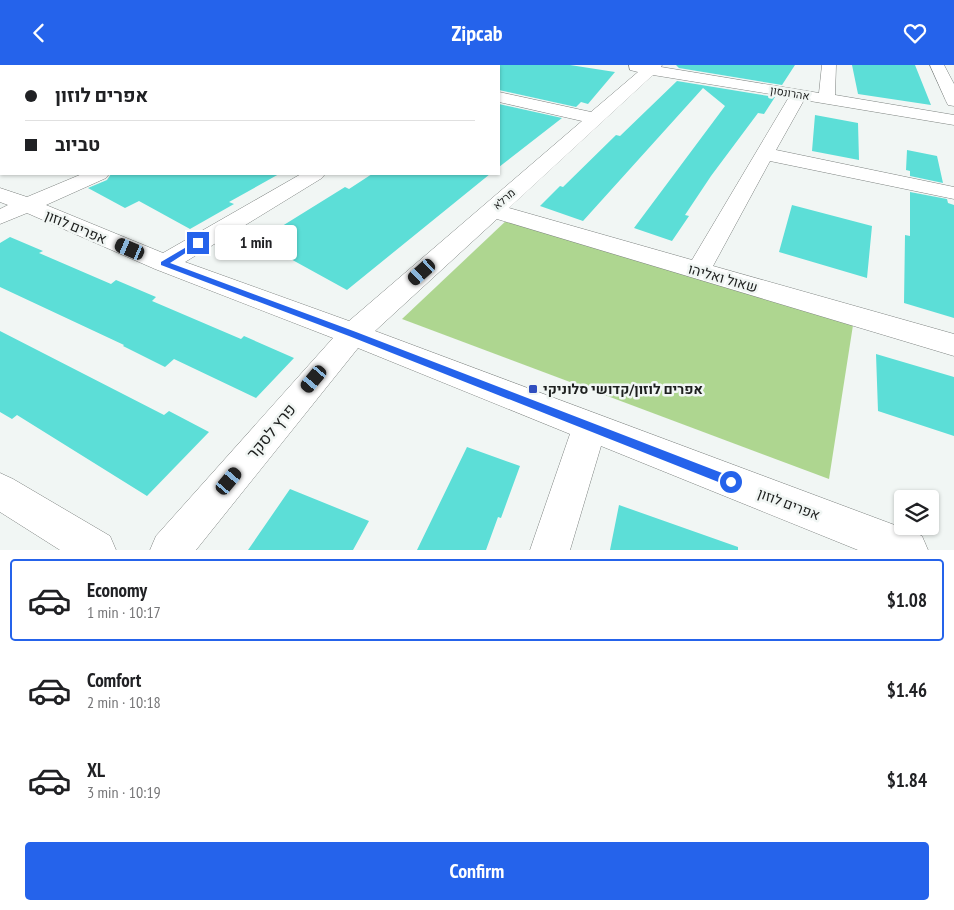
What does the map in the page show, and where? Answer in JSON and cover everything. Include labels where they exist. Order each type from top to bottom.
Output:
[{"type":"street","name":"אהרונסון","points":[[626,65],[652,67],[798,95],[954,120]]},
{"type":"street","points":[[827,99],[829,65]]},
{"type":"street","points":[[937,65],[954,101]]},
{"type":"street","name":"מרלא","points":[[352,334],[652,67]]},
{"type":"street","points":[[698,271],[798,95]]},
{"type":"street","points":[[500,97],[594,118]]},
{"type":"street","points":[[765,154],[954,193]]},
{"type":"street","points":[[9,206],[96,175]]},
{"type":"street","points":[[164,263],[313,175]]},
{"type":"street","name":"אפרים לוזון","points":[[9,206],[352,334],[589,428],[908,550]]},
{"type":"street","name":"שאול ואליהו","points":[[492,210],[954,345]]},
{"type":"street","name":"פרץ לסקר","points":[[170,550],[352,334]]},
{"type":"street","points":[[550,550],[589,428]]},
{"type":"street","points":[[0,491],[96,550]]},
{"type":"green space","points":[[508,219],[853,325],[829,479],[402,319]]},
{"type":"building","points":[[500,65],[570,65],[615,72],[588,104],[581,102],[576,107],[500,90]]},
{"type":"building","points":[[676,65],[795,65],[782,85],[679,68]]},
{"type":"building","points":[[852,65],[915,65],[931,105],[858,94]]},
{"type":"building","points":[[677,81],[775,97],[764,114],[758,113],[711,176],[685,215],[689,216],[672,241],[634,228],[725,106],[703,88],[583,221],[540,206],[560,186],[563,187],[616,135],[620,136]]},
{"type":"building","points":[[500,104],[562,118],[500,166]]},
{"type":"building","points":[[815,115],[858,123],[859,160],[812,151]]},
{"type":"building","points":[[907,150],[937,156],[943,183],[910,176],[910,171],[906,170]]},
{"type":"building","points":[[110,175],[277,175],[229,202],[234,204],[190,229],[139,201],[125,208],[88,188],[107,180]]},
{"type":"building","points":[[370,175],[489,175],[347,290],[258,241],[345,187],[349,189]]},
{"type":"building","points":[[910,192],[947,199],[948,203],[954,205],[954,318],[904,303],[905,235],[910,236]]},
{"type":"building","points":[[792,205],[872,226],[867,278],[779,252]]},
{"type":"building","points":[[10,237],[43,251],[39,253],[111,284],[116,280],[156,297],[152,301],[241,339],[244,336],[294,358],[256,398],[174,359],[165,367],[124,345],[0,287],[0,243]]},
{"type":"building","points":[[0,331],[164,415],[169,411],[209,432],[147,496],[17,415],[12,419],[0,412]]},
{"type":"building","points":[[876,354],[954,377],[954,436],[878,411]]},
{"type":"building","points":[[467,447],[520,466],[501,518],[498,517],[486,550],[417,550]]},
{"type":"building","points":[[290,489],[369,521],[353,550],[248,550]]},
{"type":"building","points":[[619,505],[738,547],[738,550],[610,550]]},
{"type":"place","name":"אפרים לוזון/קדושי סלוניקי","points":[[533,389]]},
{"type":"route","points":[[198,243],[164,263],[352,334],[731,482]]}]
